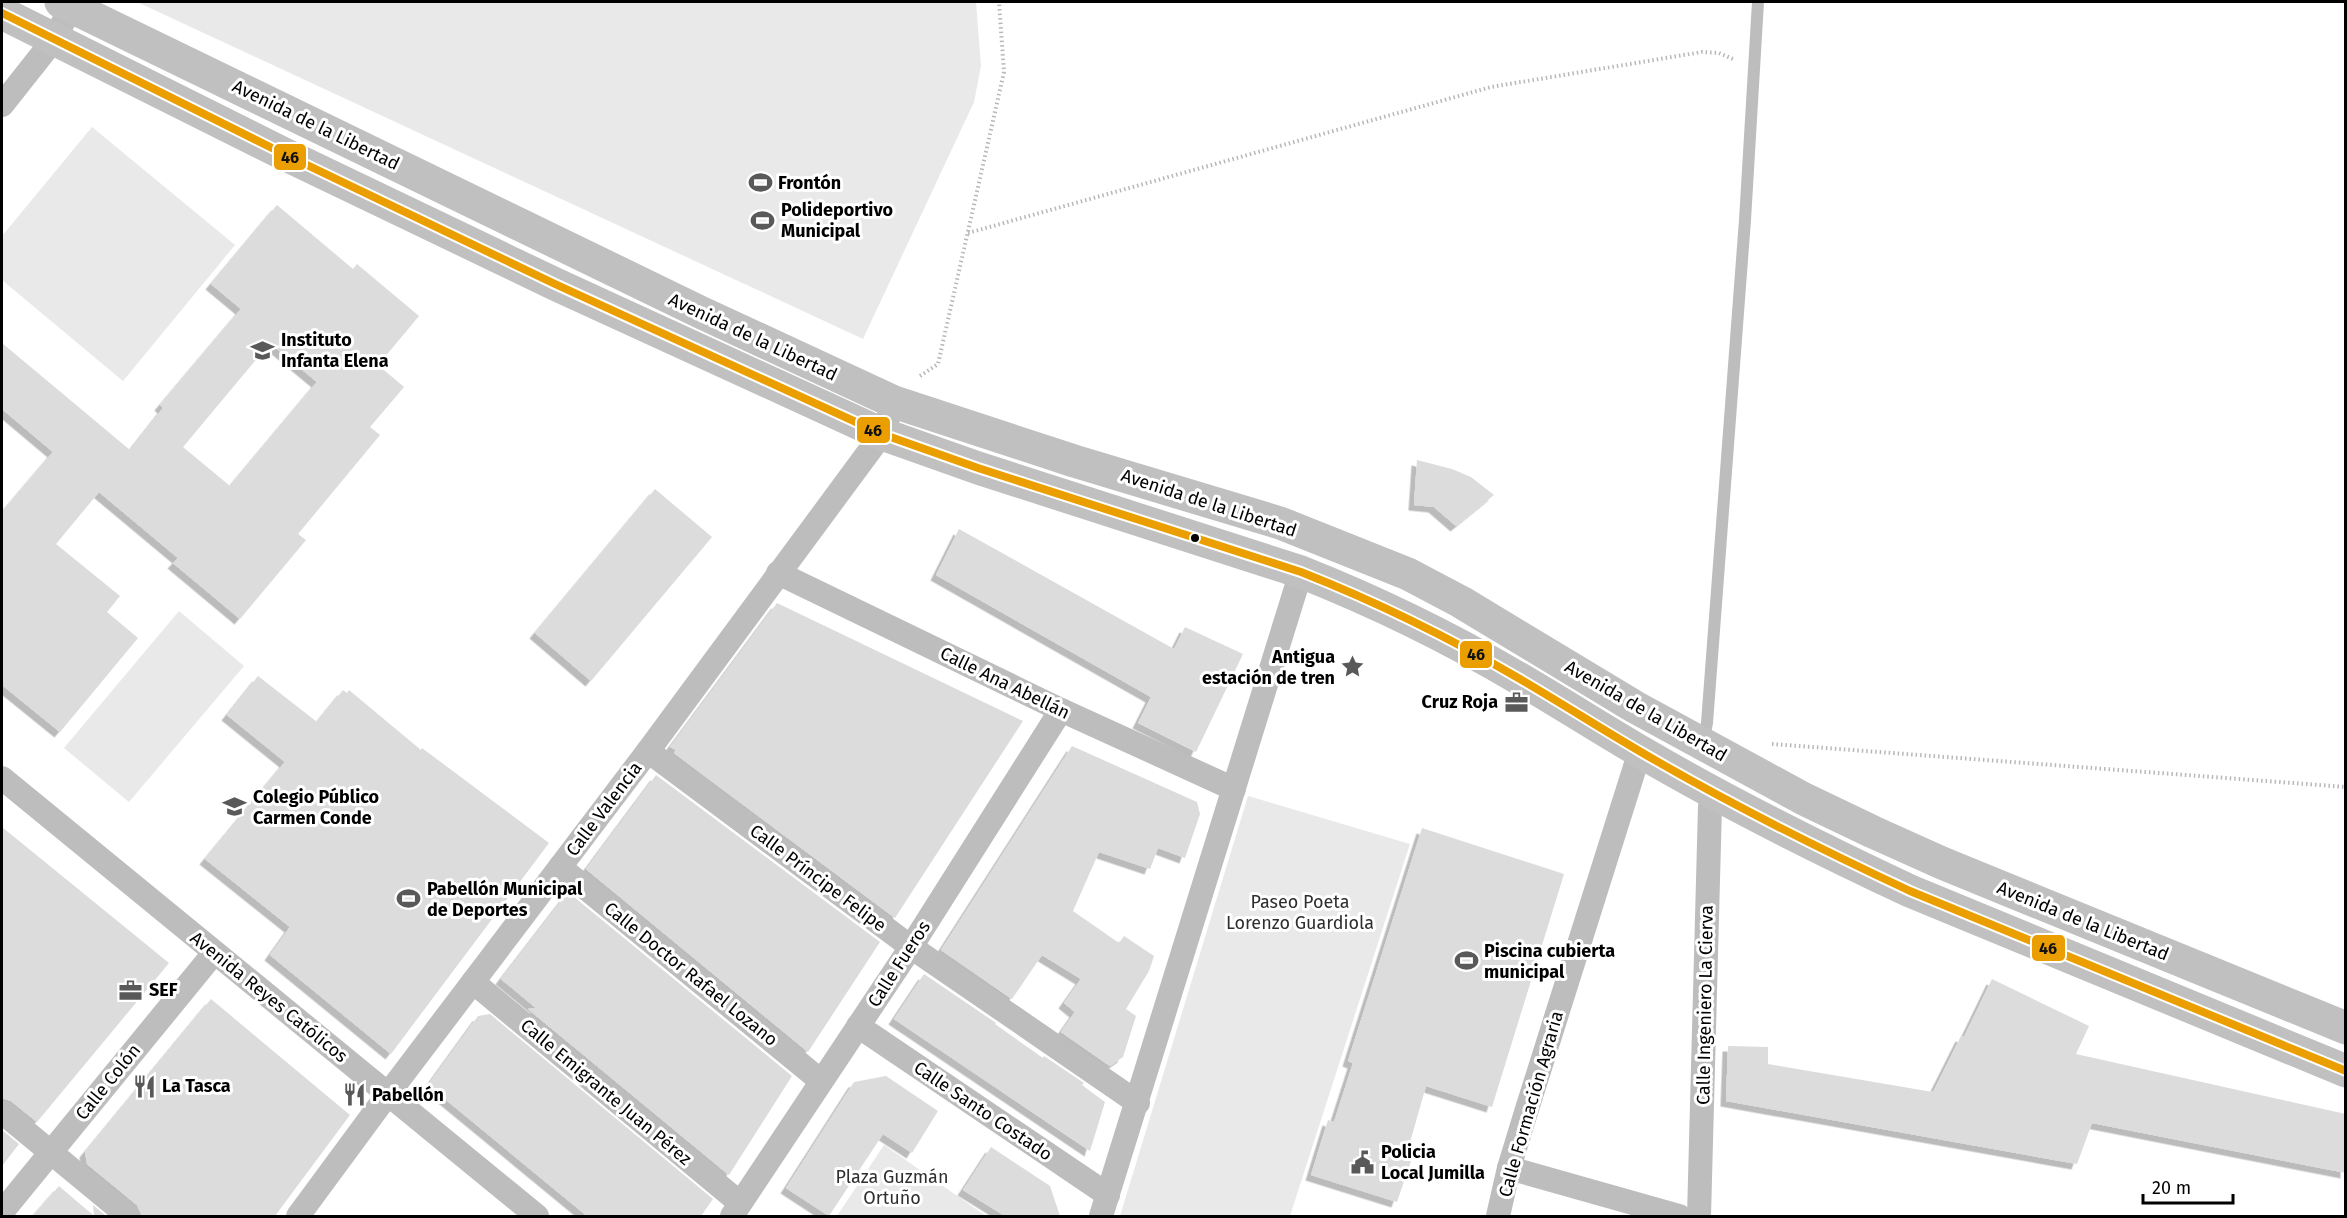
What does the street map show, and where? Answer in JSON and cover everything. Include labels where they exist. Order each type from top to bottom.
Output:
[{"type":"main road","name":"Avenida de la Libertad","points":[[66,4],[700,312],[894,402],[1074,461],[1280,523],[1408,574],[1461,602],[1635,707],[1804,799],[1932,859],[2346,1028]]},
{"type":"main road","points":[[2,13],[282,153],[534,274],[882,434],[978,468],[1301,572],[1361,596],[1444,637],[1519,678],[1717,795],[1842,859],[1910,891],[2346,1071]]},
{"type":"street","points":[[2,105],[55,38],[66,4]]},
{"type":"street","name":"Calle Valencia","points":[[298,1216],[648,752],[882,434],[894,402]]},
{"type":"street","points":[[1105,1206],[1301,572]]},
{"type":"street","name":"Calle Ana Abellán","points":[[778,573],[1061,710],[1234,789]]},
{"type":"street","name":"Calle Fueros","points":[[736,1210],[911,947],[1061,710]]},
{"type":"street","name":"Calle Formación Agraria","points":[[1498,1216],[1509,1168],[1640,751]]},
{"type":"street","name":"Calle Príncipe Felipe","points":[[648,752],[911,947],[1138,1103]]},
{"type":"street","name":"Avenida Reyes Católicos","points":[[2,778],[537,1216]]},
{"type":"street","name":"Calle Ingeniero La Cierva","points":[[1699,1216],[1710,806],[1717,795]]},
{"type":"street","name":"Calle Doctor Rafael Lozano","points":[[560,867],[821,1081]]},
{"type":"street","name":"Calle Colón","points":[[2,1212],[214,953]]},
{"type":"street","name":"Calle Emigrante Juan Pérez","points":[[473,982],[736,1210]]},
{"type":"street","name":"Calle Santo Costado","points":[[858,1026],[1105,1206]]},
{"type":"street","points":[[2,1112],[128,1216]]},
{"type":"street","points":[[1509,1168],[1679,1216]]},
{"type":"lane","points":[[1702,744],[1707,723],[1745,220],[1758,2]]},
{"type":"path","points":[[894,402],[913,381],[938,364],[1004,72],[999,2]]},
{"type":"path","points":[[968,233],[1491,87],[1702,52],[1719,53],[1737,60],[1746,65],[1754,76]]},
{"type":"path","points":[[1761,743],[2346,787]]},
{"type":"green space","name":"Polideportivo Municipal","points":[[137,2],[976,2],[981,66],[974,102],[863,339]]},
{"type":"green space","points":[[92,127],[235,245],[123,381],[2,280],[2,236]]},
{"type":"green space","points":[[179,611],[244,666],[129,802],[64,748]]},
{"type":"green space","name":"Paseo Poeta Lorenzo Guardiola","points":[[1248,796],[1410,844],[1290,1216],[1120,1216]]},
{"type":"green space","name":"Plaza Guzmán Ortuño","points":[[884,1145],[986,1216],[837,1216]]},
{"type":"building","points":[[277,205],[353,269],[357,264],[419,316],[378,365],[404,387],[370,427],[380,435],[298,534],[306,540],[240,619],[173,563],[178,558],[99,492],[56,544],[120,596],[107,612],[138,638],[60,732],[2,685],[2,512],[53,452],[2,409],[2,343],[130,450],[163,408],[160,405],[241,309],[211,284]],"holes":[[[270,343],[317,382],[230,486],[183,447]]]},
{"type":"building","points":[[1417,460],[1452,469],[1471,477],[1494,495],[1456,526],[1434,507],[1414,505]]},
{"type":"building","points":[[655,489],[712,537],[591,681],[535,633]]},
{"type":"building","points":[[959,529],[1174,649],[1185,627],[1243,654],[1196,752],[1138,723],[1151,697],[936,575]]},
{"type":"building","points":[[777,603],[1023,721],[895,918],[674,753],[676,750],[670,747]]},
{"type":"building","name":"Pabellón Municipal de Deportes","points":[[258,676],[317,722],[343,690],[347,693],[349,690],[421,750],[422,748],[549,843],[391,1054],[270,955],[290,927],[205,859],[285,762],[227,715]]},
{"type":"building","points":[[1072,746],[1197,802],[1200,814],[1185,858],[1158,848],[1150,869],[1099,852],[1073,911],[1119,943],[1124,936],[1154,956],[1149,971],[1126,1009],[1136,1016],[1123,1057],[1110,1066],[1061,1032],[1075,1012],[1064,1003],[1081,979],[1042,955],[1012,999],[941,950]]},
{"type":"building","points":[[656,775],[880,942],[808,1052],[586,869]]},
{"type":"building","points":[[2,827],[169,963],[37,1122],[11,1101],[2,1098]]},
{"type":"building","points":[[1422,828],[1564,874],[1492,1107],[1426,1086],[1409,1146],[1415,1149],[1397,1202],[1311,1175],[1328,1120],[1334,1122],[1353,1063],[1348,1061]]},
{"type":"building","points":[[568,892],[792,1076],[729,1175],[528,1009],[536,1008],[501,979]]},
{"type":"building","points":[[924,974],[1043,1058],[1044,1056],[1084,1083],[1082,1085],[1105,1102],[1090,1151],[894,1019]]},
{"type":"building","points":[[1992,979],[2089,1026],[2076,1054],[2346,1114],[2346,1173],[2092,1123],[2077,1164],[1726,1101],[1728,1046],[1768,1047],[1768,1064],[1933,1092],[1961,1036],[1964,1037]]},
{"type":"building","points":[[211,999],[350,1115],[275,1216],[142,1216],[137,1205],[87,1164],[85,1152]]},
{"type":"building","points":[[490,1014],[713,1199],[701,1216],[587,1216],[428,1085],[478,1016]]},
{"type":"building","points":[[886,1076],[938,1111],[912,1153],[883,1134],[829,1216],[786,1188],[854,1082]]},
{"type":"building","points":[[2,1130],[19,1144],[2,1166]]},
{"type":"building","points":[[991,1147],[1050,1186],[1060,1216],[1005,1216],[963,1190]]},
{"type":"building","points":[[59,1186],[94,1216],[33,1216]]},
{"type":"building","points":[[93,1205],[106,1216],[94,1216]]},
{"type":"transit line","name":"46","points":[[2,13],[282,153],[555,284],[882,434],[978,468],[1301,572],[1413,621],[1520,679],[1707,789],[1876,875],[2346,1071]]},
{"type":"place","name":"Frontón","points":[[760,183]]},
{"type":"place","name":"Polideportivo Municipal","points":[[763,220]]},
{"type":"place","name":"Instituto Infanta Elena","points":[[263,350]]},
{"type":"place","name":"Antigua estación de tren","points":[[1353,667]]},
{"type":"place","name":"Cruz Roja","points":[[1516,702]]},
{"type":"place","name":"Colegio Público Carmen Conde","points":[[235,807]]},
{"type":"place","name":"Pabellón Municipal de Deportes","points":[[409,899]]},
{"type":"place","name":"Piscina cubierta municipal","points":[[1466,961]]},
{"type":"place","name":"SEF","points":[[131,990]]},
{"type":"place","name":"La Tasca","points":[[144,1086]]},
{"type":"place","name":"Pabellón","points":[[354,1095]]},
{"type":"place","name":"Policia Local Jumilla","points":[[1363,1162]]}]
